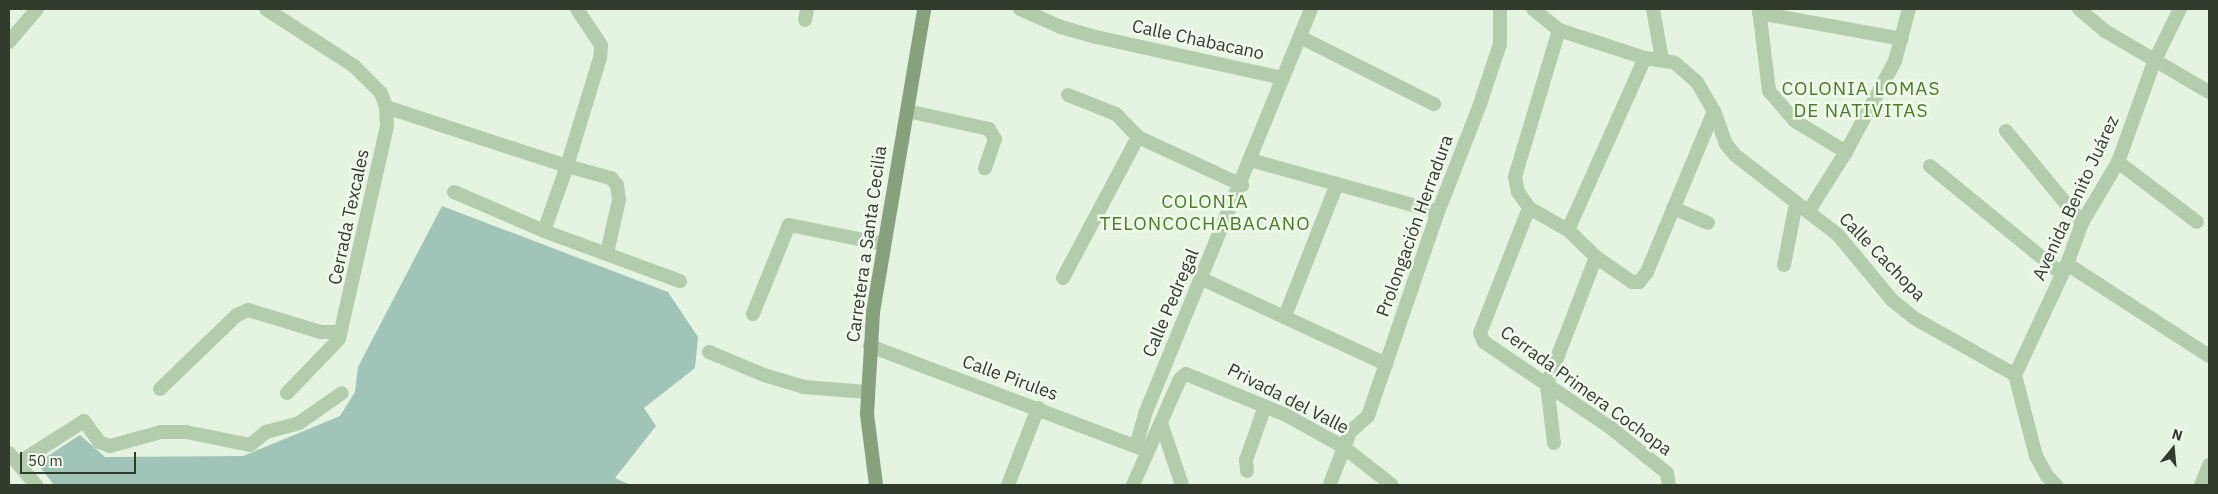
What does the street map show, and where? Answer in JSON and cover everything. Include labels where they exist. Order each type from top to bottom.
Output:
[{"type":"main road","name":"Carretera a Santa Cecilia","points":[[876,485],[868,444],[867,392],[870,346],[883,244],[924,9]]},
{"type":"street","points":[[9,42],[37,9]]},
{"type":"street","points":[[266,9],[354,66],[381,93],[386,107],[611,178],[617,184],[619,200],[607,253]]},
{"type":"street","points":[[544,230],[568,166],[600,58],[601,45],[577,9]]},
{"type":"street","name":"Calle Chabacano","points":[[1020,9],[1079,32],[1283,78]]},
{"type":"street","name":"Calle Pedregal","points":[[1143,448],[1145,414],[1242,185],[1250,160],[1311,9]]},
{"type":"street","name":"Prolongación Herradura","points":[[1330,484],[1342,446],[1350,432],[1368,416],[1438,212],[1480,104],[1500,44],[1500,9]]},
{"type":"street","points":[[1533,9],[1559,30],[1603,46],[1645,58],[1662,59],[1653,9]]},
{"type":"street","points":[[1808,212],[1846,152],[1895,60],[1909,9]]},
{"type":"street","points":[[2079,9],[2105,32],[2209,92]]},
{"type":"street","name":"Avenida Benito Juárez","points":[[2015,375],[2065,269],[2082,223],[2118,162],[2154,62],[2180,9]]},
{"type":"street","points":[[1846,152],[1795,121],[1769,91],[1759,11],[1902,39]]},
{"type":"street","points":[[1559,30],[1515,177],[1518,192],[1529,208],[1568,230],[1596,258],[1632,282],[1639,282],[1647,272],[1714,111]]},
{"type":"street","points":[[1300,37],[1434,104]]},
{"type":"street","points":[[1568,230],[1645,58]]},
{"type":"street","name":"Calle Cachopa","points":[[1662,59],[1675,63],[1697,82],[1714,111],[1726,144],[1735,155],[1838,235],[1878,285],[1914,318],[2015,375]]},
{"type":"street","points":[[1068,95],[1116,114],[1138,137],[1242,185]]},
{"type":"street","name":"Cerrada Texcales","points":[[287,394],[325,357],[340,339],[340,332],[346,320],[383,145],[386,107]]},
{"type":"street","points":[[907,111],[989,129],[994,139],[985,168]]},
{"type":"street","points":[[2006,131],[2082,223]]},
{"type":"street","points":[[1063,278],[1138,137]]},
{"type":"street","points":[[1250,160],[1438,212]]},
{"type":"street","points":[[2118,162],[2197,222]]},
{"type":"street","points":[[1930,166],[2065,269],[2209,356]]},
{"type":"street","points":[[1285,316],[1336,184]]},
{"type":"street","points":[[454,192],[544,230],[680,281]]},
{"type":"street","points":[[1784,265],[1796,203]]},
{"type":"street","name":"Cerrada Primera Cochopa","points":[[1529,208],[1480,333],[1484,342],[1547,384],[1668,479]]},
{"type":"street","points":[[1673,208],[1708,223]]},
{"type":"street","points":[[753,314],[789,225],[883,244]]},
{"type":"street","points":[[1554,443],[1547,384],[1596,258]]},
{"type":"street","points":[[1202,279],[1386,364]]},
{"type":"street","points":[[160,389],[237,315],[248,310],[321,332],[340,332]]},
{"type":"street","name":"Calle Pirules","points":[[870,346],[1143,448]]},
{"type":"street","points":[[709,352],[764,375],[804,387],[867,392]]},
{"type":"street","name":"Privada del Valle","points":[[1161,422],[1180,379],[1186,374],[1265,406],[1342,446],[1392,485]]},
{"type":"street","points":[[2015,375],[2036,456],[2046,476],[2056,485]]},
{"type":"street","points":[[36,485],[13,458],[84,420],[99,442],[110,446],[161,432],[186,432],[250,445],[266,432],[299,423],[342,393]]},
{"type":"street","points":[[1247,471],[1246,460],[1265,406]]},
{"type":"street","points":[[1008,485],[1038,408]]},
{"type":"street","points":[[1133,485],[1143,448],[1161,422]]},
{"type":"street","points":[[1161,422],[1182,485]]},
{"type":"street","points":[[2200,485],[2209,465]]},
{"type":"shaded area","points":[[442,206],[668,292],[698,337],[695,368],[644,408],[656,426],[615,478],[630,485],[54,485],[37,463],[80,435],[105,457],[243,456],[340,416],[355,392],[358,367]]},
{"type":"district","name":"COLONIA LOMAS DE NATIVITAS","points":[[1861,100]]},
{"type":"district","name":"COLONIA TELONCOCHABACANO","points":[[1205,213]]}]
